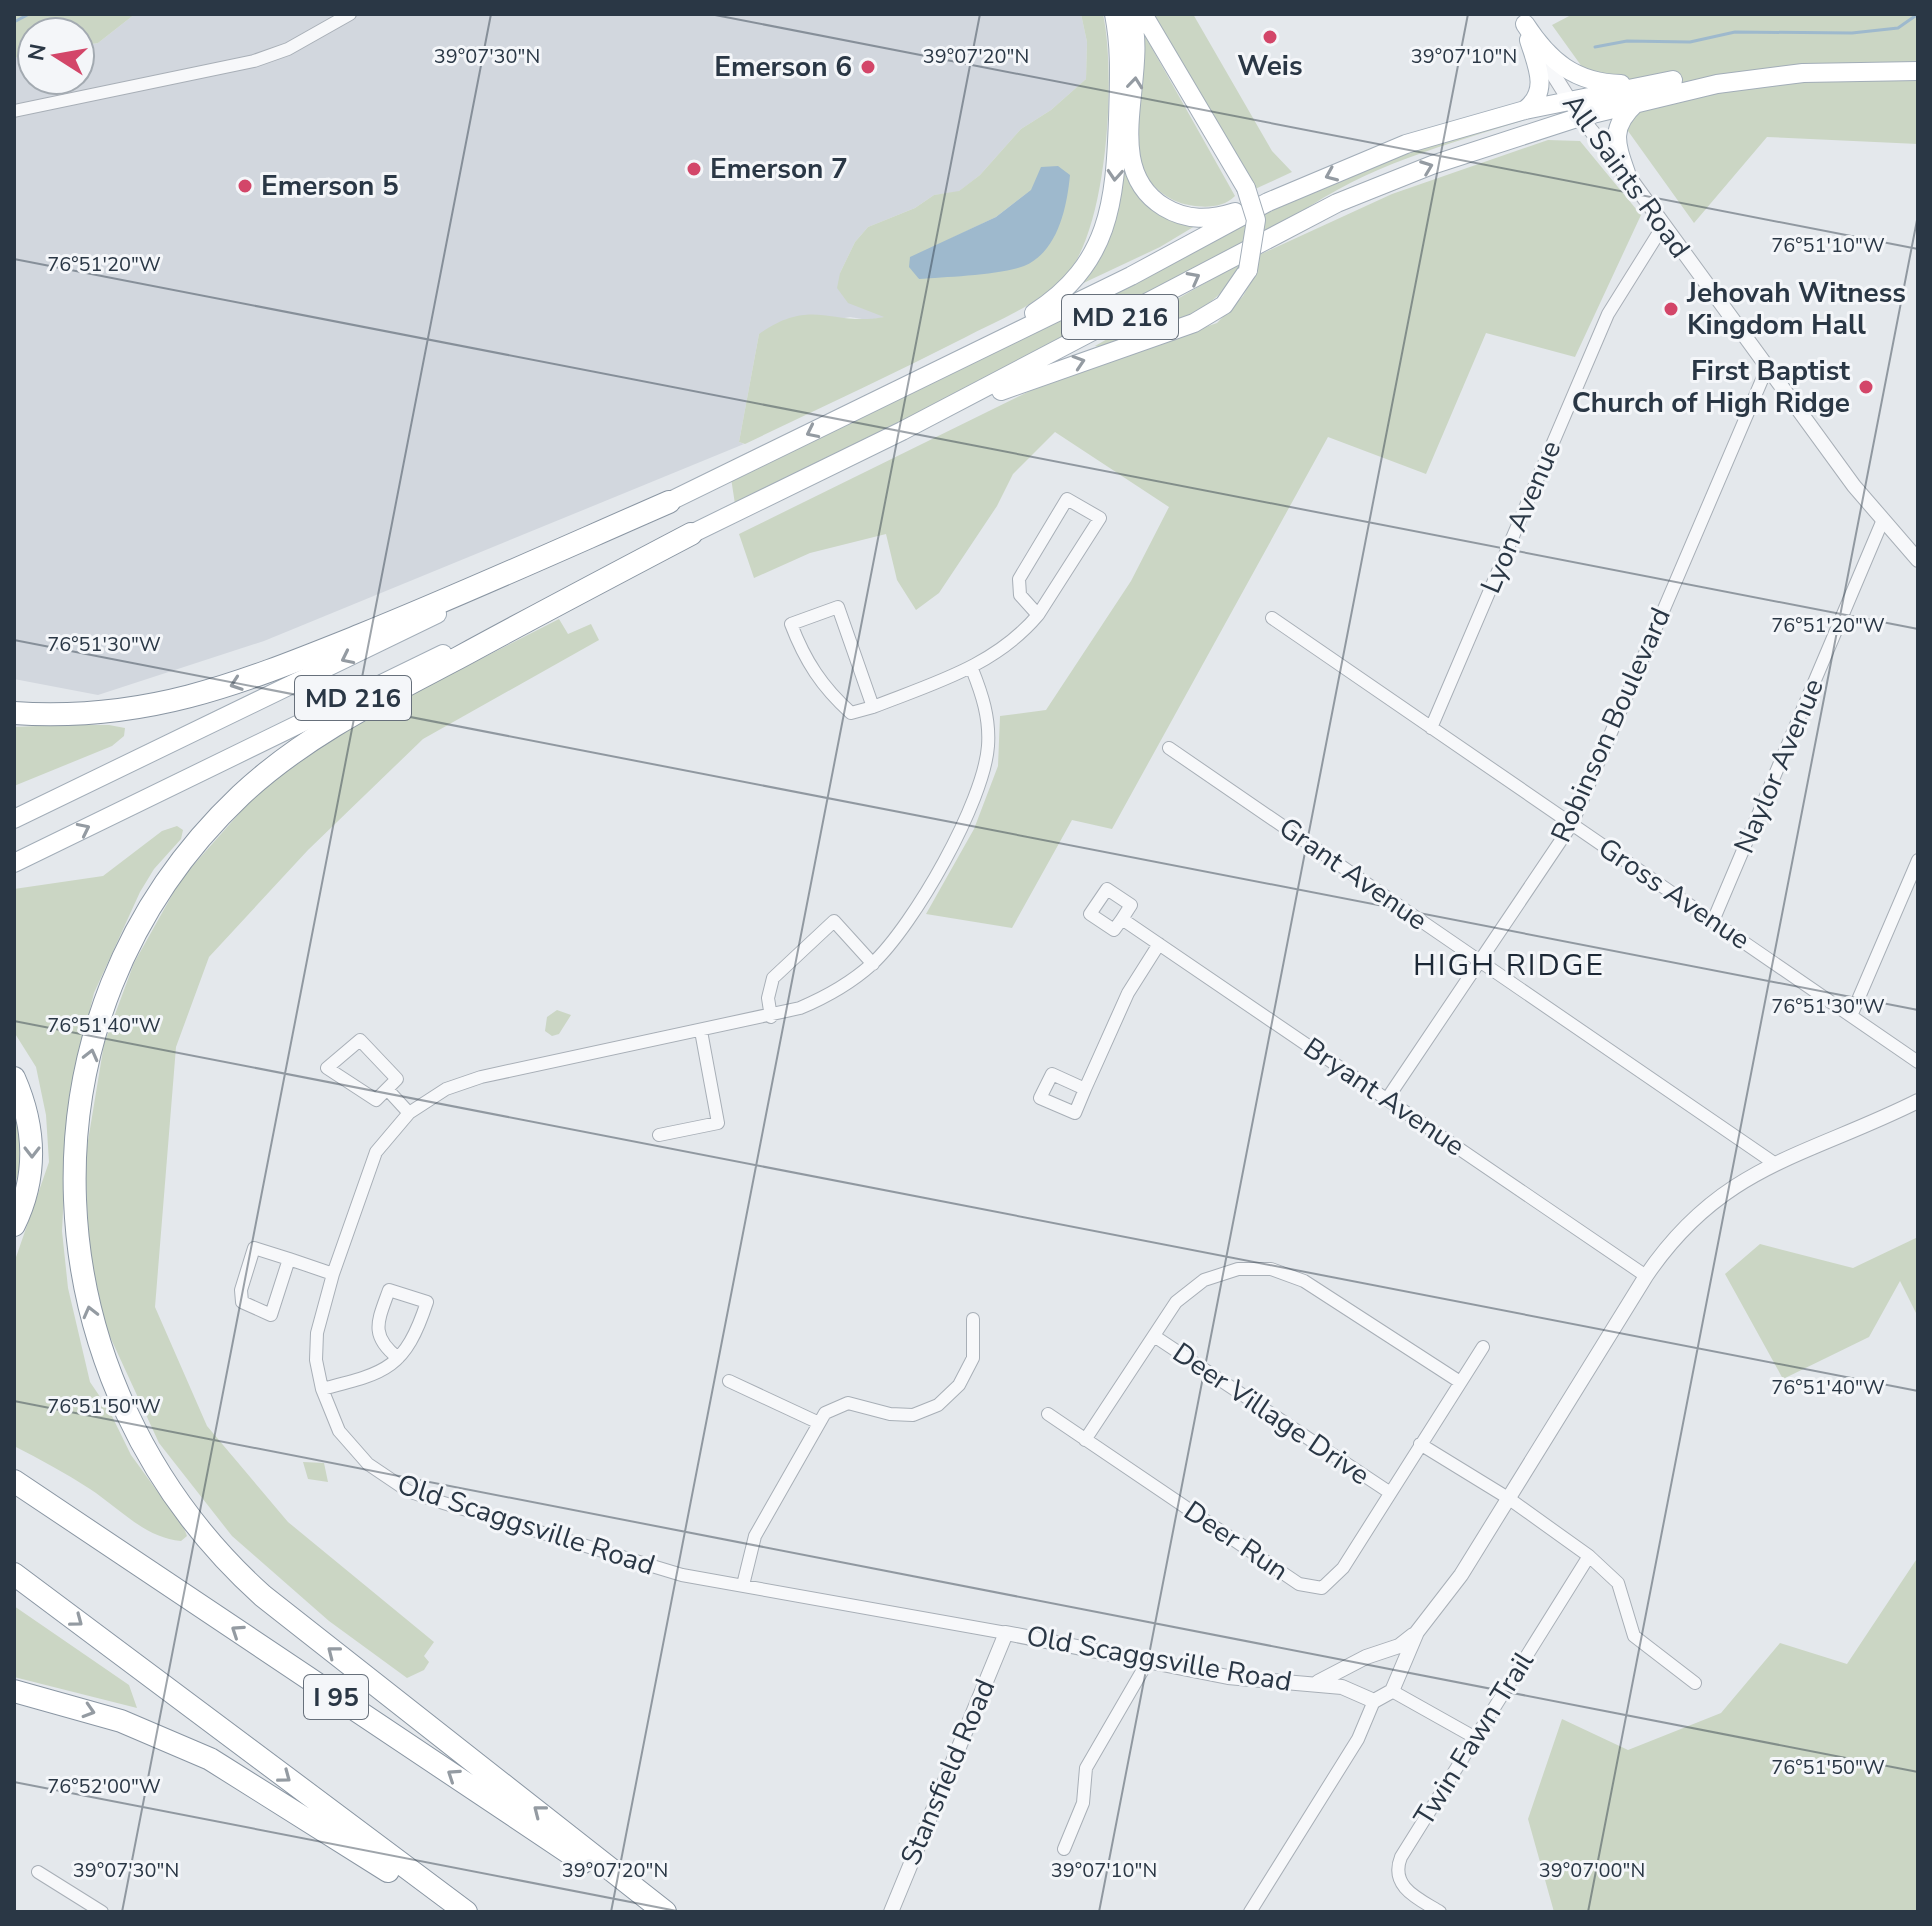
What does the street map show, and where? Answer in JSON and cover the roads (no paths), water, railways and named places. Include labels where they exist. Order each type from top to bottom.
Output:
[{"type":"highway","points":[[14,713],[68,715],[132,709],[238,684],[413,614],[669,502]]},
{"type":"highway","points":[[665,1912],[273,1605],[235,1571],[184,1513],[136,1437],[100,1351],[87,1305],[79,1256],[74,1168],[86,1078],[118,974],[161,893],[197,844],[241,795],[284,759],[367,706],[691,534]]},
{"type":"highway","points":[[14,1078],[31,1129],[33,1156],[30,1185],[14,1225]]},
{"type":"highway","name":"I 95","points":[[14,1481],[657,1912]]},
{"type":"highway","points":[[14,1574],[466,1912]]},
{"type":"highway","points":[[14,1691],[121,1721],[210,1759],[287,1804],[451,1912]]},
{"type":"main road","points":[[882,398],[1053,301],[1090,260],[1102,238],[1114,190],[1120,58],[1114,14]]},
{"type":"main road","points":[[1131,14],[1138,48],[1129,141],[1136,175],[1144,191],[1165,208],[1188,218],[1208,218],[1268,202]]},
{"type":"main road","points":[[902,431],[1056,369],[1194,323],[1224,305],[1248,270],[1256,220],[1246,188],[1143,14]]},
{"type":"main road","points":[[1522,19],[1551,59],[1580,78],[1627,84],[1691,77]]},
{"type":"main road","points":[[1522,19],[1541,84],[1535,102],[1525,110]]},
{"type":"main road","name":"MD 216","points":[[14,863],[902,431],[1337,203],[1574,109],[1691,77],[1758,70],[1803,73],[1918,71]]},
{"type":"main road","name":"MD 216","points":[[14,819],[1131,276],[1268,202],[1406,144],[1525,110],[1574,109],[1638,101],[1717,84],[1803,73]]},
{"type":"main road","points":[[1626,173],[1616,132],[1621,116],[1638,101]]},
{"type":"street","points":[[14,111],[254,61],[288,49],[350,14]]},
{"type":"street","name":"All Saints Road","points":[[1522,19],[1574,109],[1626,173],[1882,522],[1918,560]]},
{"type":"street","name":"Lyon Avenue","points":[[1431,728],[1604,322],[1663,226]]},
{"type":"street","name":"Robinson Boulevard","points":[[1387,1099],[1572,824],[1767,368]]},
{"type":"street","points":[[873,707],[838,607],[791,624],[801,652],[830,695],[851,713],[873,707],[972,669],[1016,639],[1038,615],[1100,518],[1067,499],[1019,579],[1020,595],[1038,615]]},
{"type":"street","name":"Naylor Avenue","points":[[1713,921],[1882,522]]},
{"type":"street","name":"Gross Avenue","points":[[1272,618],[1918,1062]]},
{"type":"street","name":"Old Scaggsville Road","points":[[972,669],[982,692],[988,727],[982,778],[917,907],[873,964],[818,1000],[771,1017],[481,1077],[446,1089],[409,1113],[376,1152],[333,1274],[317,1333],[316,1360],[322,1389],[339,1431],[352,1448],[384,1477],[408,1491],[648,1567],[1228,1677],[1342,1687],[1367,1698]]},
{"type":"street","name":"Grant Avenue","points":[[1169,748],[1774,1163]]},
{"type":"street","points":[[1851,1016],[1918,860]]},
{"type":"street","name":"Bryant Avenue","points":[[1122,919],[1646,1276]]},
{"type":"street","points":[[771,1017],[768,998],[773,978],[834,921],[873,964]]},
{"type":"street","points":[[1085,1089],[1128,993],[1159,944]]},
{"type":"street","points":[[659,1135],[718,1123],[701,1031]]},
{"type":"street","points":[[360,1040],[397,1079],[387,1089],[376,1100],[327,1068],[360,1040]]},
{"type":"street","points":[[387,1089],[409,1113]]},
{"type":"street","points":[[1367,1698],[1394,1684],[1417,1632],[1461,1575],[1646,1276],[1696,1214],[1728,1189],[1774,1163],[1918,1101]]},
{"type":"street","points":[[289,1259],[271,1315],[242,1302],[241,1290],[254,1248],[289,1259],[333,1274]]},
{"type":"street","points":[[1085,1440],[1176,1302],[1204,1280],[1238,1269],[1271,1269],[1304,1281],[1341,1309],[1460,1382]]},
{"type":"street","points":[[322,1389],[372,1377],[398,1358],[418,1330],[427,1302],[389,1290],[377,1329],[380,1340],[398,1358]]},
{"type":"street","points":[[743,1585],[755,1536],[817,1422],[825,1413],[848,1403],[902,1415],[938,1405],[959,1385],[973,1358],[973,1319]]},
{"type":"street","name":"Deer Village Drive","points":[[1154,1336],[1389,1492]]},
{"type":"street","name":"Deer Run","points":[[1048,1414],[1299,1584],[1322,1588],[1343,1568],[1483,1347]]},
{"type":"street","points":[[729,1381],[817,1422]]},
{"type":"street","points":[[1420,1444],[1508,1498],[1589,1556],[1618,1583],[1634,1636],[1695,1683]]},
{"type":"street","name":"Twin Fawn Trail","points":[[1440,1912],[1402,1886],[1398,1864],[1589,1556]]},
{"type":"street","points":[[1367,1698],[1351,1679],[1359,1661],[1376,1656],[1417,1632]]},
{"type":"street","name":"Stansfield Road","points":[[891,1912],[1006,1633]]},
{"type":"street","points":[[1376,1656],[1393,1666],[1394,1684]]},
{"type":"street","points":[[1064,1849],[1083,1803],[1086,1768],[1148,1661]]},
{"type":"street","name":"Old Scaggsville Road","points":[[1314,1684],[1359,1661]]},
{"type":"street","points":[[1394,1684],[1474,1737]]},
{"type":"street","points":[[1250,1912],[1358,1739],[1367,1698]]},
{"type":"street","points":[[38,1872],[102,1912]]},
{"type":"water","points":[[1058,166],[1070,175],[1063,214],[1053,239],[1036,259],[1002,272],[919,279],[909,267],[910,257],[996,217],[1031,190],[1041,167]]},
{"type":"waterway","points":[[14,22],[29,14]]},
{"type":"waterway","points":[[1595,47],[1627,41],[1690,42],[1735,32],[1852,33],[1898,28],[1918,14]]},
{"type":"place","name":"Weis","points":[[1270,37]]},
{"type":"place","name":"Emerson 6","points":[[868,67]]},
{"type":"place","name":"Emerson 7","points":[[694,169]]},
{"type":"place","name":"Emerson 5","points":[[245,186]]},
{"type":"place","name":"Jehovah Witness Kingdom Hall","points":[[1671,309]]},
{"type":"place","name":"First Baptist Church of High Ridge","points":[[1866,387]]},
{"type":"district","name":"HIGH RIDGE","points":[[1509,965]]}]
